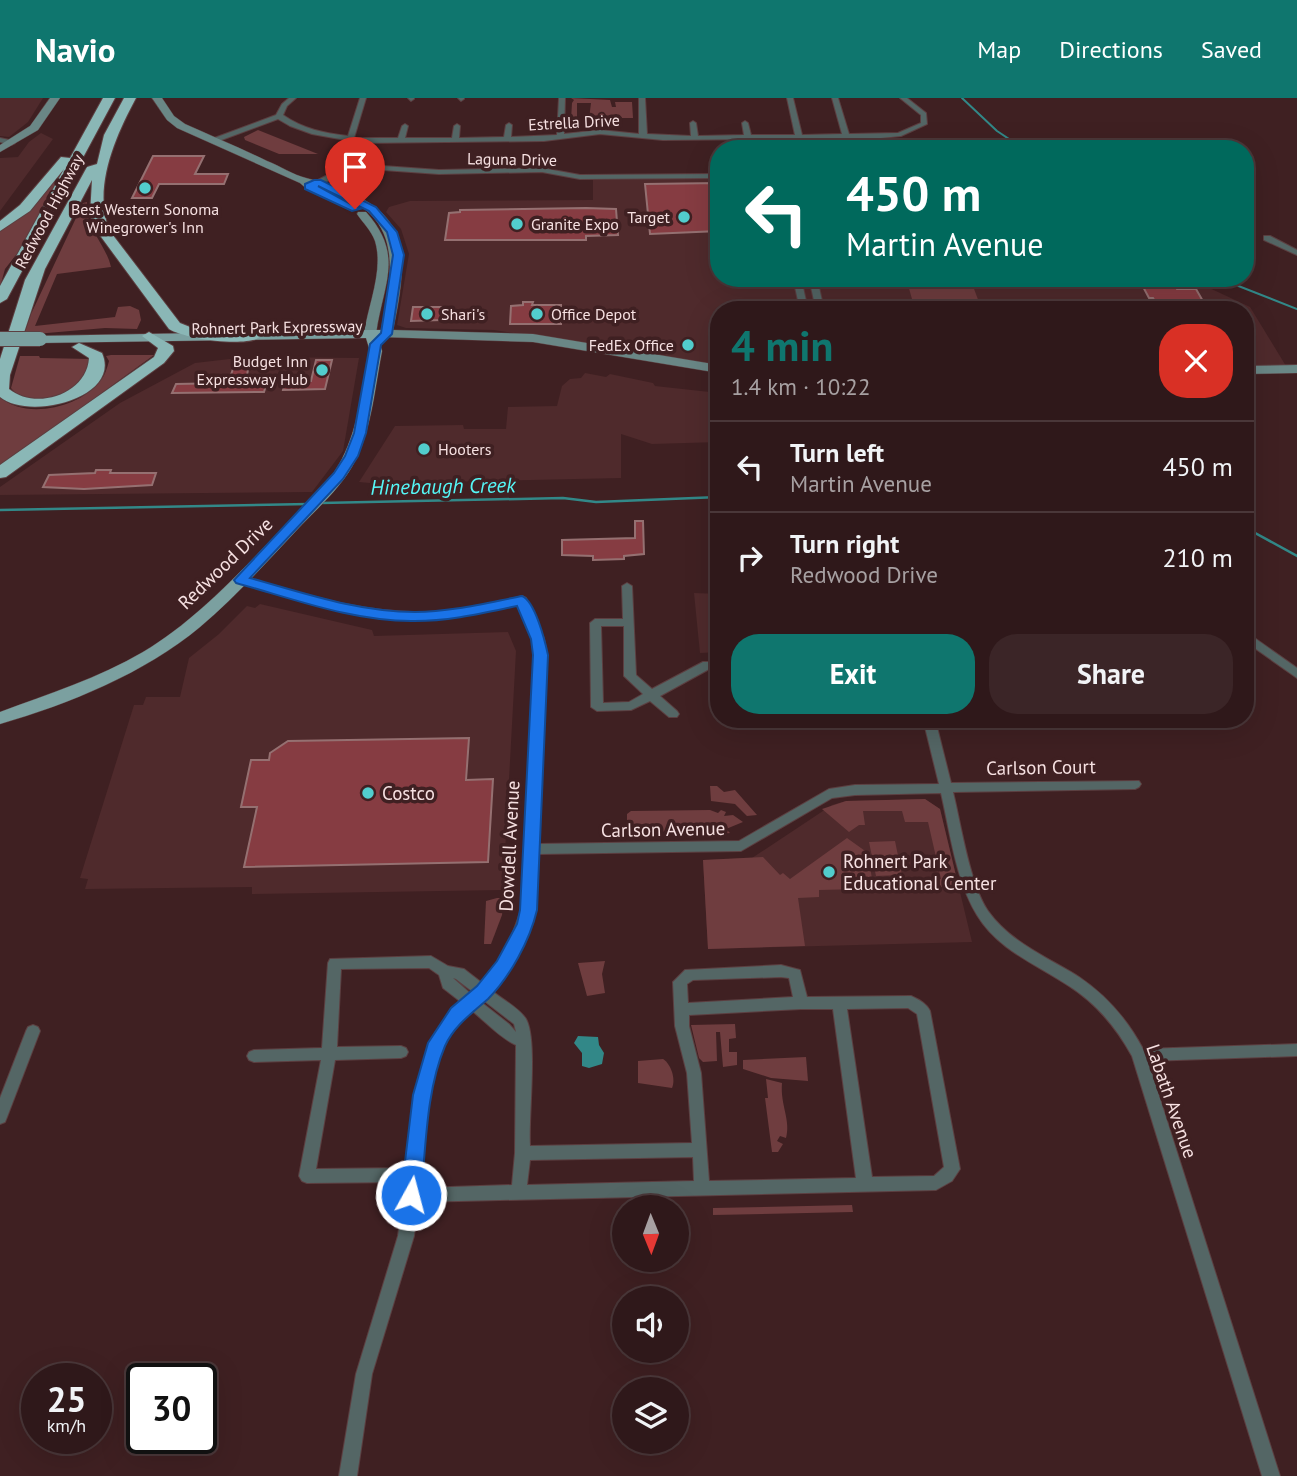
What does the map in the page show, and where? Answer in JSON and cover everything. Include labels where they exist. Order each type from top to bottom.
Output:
[{"type":"highway","name":"Redwood Highway","points":[[0,299],[109,98]]},
{"type":"highway","name":"Redwood Highway","points":[[0,340],[130,98]]},
{"type":"highway","points":[[0,227],[25,208],[97,120]]},
{"type":"highway","points":[[116,124],[94,194],[96,218],[110,245],[176,328],[190,332],[254,335]]},
{"type":"highway","points":[[38,269],[2,375],[1,390],[16,401],[37,403],[77,393],[92,380],[99,360],[92,352],[79,347]]},
{"type":"highway","points":[[0,473],[165,353],[166,346],[149,336]]},
{"type":"main road","points":[[3,145],[40,122],[55,98]]},
{"type":"main road","name":"Redwood Drive","points":[[0,718],[79,689],[148,656],[194,624],[241,580],[308,510],[355,450],[368,396],[377,337],[398,263],[392,232],[372,209],[170,118],[157,98]]},
{"type":"main road","name":"Rohnert Park Expressway","points":[[0,349],[38,343],[149,336],[377,337],[602,355],[710,368]]},
{"type":"main road","name":"Rohnert Park Expressway","points":[[0,340],[79,347],[377,337]]},
{"type":"main road","name":"Rohnert Park Expressway","points":[[602,355],[710,378]]},
{"type":"main road","points":[[1254,379],[1288,376],[1297,369]]},
{"type":"main road","points":[[1254,371],[1288,376]]},
{"type":"street","points":[[216,141],[281,118],[284,106],[293,98]]},
{"type":"street","points":[[350,140],[363,98]]},
{"type":"street","points":[[560,137],[562,98]]},
{"type":"street","points":[[642,98],[643,135]]},
{"type":"street","points":[[790,98],[799,137]]},
{"type":"street","points":[[835,98],[846,136]]},
{"type":"street","name":"Estrella Drive","points":[[281,118],[314,133],[350,140],[507,139],[600,132],[695,138],[892,136],[916,130],[924,124],[924,114],[902,98]]},
{"type":"street","points":[[693,123],[695,138]]},
{"type":"street","points":[[745,123],[748,137]]},
{"type":"street","points":[[507,139],[509,125]]},
{"type":"street","points":[[401,140],[405,126]]},
{"type":"street","points":[[455,140],[457,126]]},
{"type":"street","name":"Laguna Drive","points":[[310,183],[342,171],[369,167],[439,172],[542,170],[580,177],[710,176]]},
{"type":"street","points":[[1267,238],[1297,253]]},
{"type":"street","name":"Dowdell Avenue","points":[[241,580],[340,608],[415,617],[465,613],[522,600],[538,639],[541,655],[532,849],[525,924],[513,952],[484,991],[447,1028],[432,1057],[423,1095],[400,1261],[358,1402],[348,1476]]},
{"type":"street","points":[[627,586],[630,676],[673,714]]},
{"type":"street","points":[[629,622],[595,623],[597,707],[631,706],[707,665]]},
{"type":"street","points":[[1254,642],[1297,674]]},
{"type":"street","name":"Labath Avenue","points":[[931,728],[971,892],[980,912],[993,930],[1011,946],[1093,995],[1126,1032],[1139,1055],[1271,1476]]},
{"type":"street","name":"Carlson Court","points":[[947,789],[1135,784]]},
{"type":"street","name":"Carlson Avenue","points":[[532,849],[741,846],[829,794],[855,790],[947,789]]},
{"type":"street","points":[[413,1175],[307,1176],[329,1054],[335,963],[431,962],[445,972],[459,973],[519,1020],[524,1029],[522,1041],[526,1066],[519,1192]]},
{"type":"street","points":[[702,1188],[694,1073],[681,1009],[680,982],[690,974],[781,971],[795,974],[801,1003]]},
{"type":"street","points":[[445,972],[448,985],[504,1028],[510,1036],[522,1041]]},
{"type":"street","points":[[411,1195],[936,1182],[947,1176],[952,1169],[923,1011],[911,1002],[801,1003],[681,1009]]},
{"type":"street","points":[[839,1003],[865,1184]]},
{"type":"street","points":[[0,1117],[33,1031]]},
{"type":"street","points":[[1139,1055],[1297,1051]]},
{"type":"street","points":[[254,1056],[401,1052]]},
{"type":"street","points":[[523,1153],[700,1150]]},
{"type":"shaded area","points":[[0,98],[43,98],[28,122],[9,137],[0,136]]},
{"type":"shaded area","points":[[571,98],[610,100],[612,107],[616,107],[615,102],[632,102],[633,118],[617,118],[615,122],[589,119],[591,103],[577,103],[577,120],[571,120],[574,100]]},
{"type":"shaded area","points":[[258,130],[318,154],[279,154],[245,140],[244,137]]},
{"type":"shaded area","points":[[41,133],[53,139],[0,211],[0,158],[18,157],[29,142]]},
{"type":"shaded area","points":[[70,160],[19,251],[5,269],[0,287],[0,230],[27,211]]},
{"type":"shaded area","points":[[710,178],[710,287],[1207,287],[1237,301],[710,301],[710,364],[494,330],[406,328],[397,325],[409,254],[401,229],[386,212],[389,207],[410,201],[593,200],[593,180]]},
{"type":"shaded area","points":[[87,202],[89,219],[111,267],[57,274],[35,326],[115,317],[118,307],[130,306],[139,310],[141,320],[137,329],[105,328],[24,335],[31,314],[83,203]]},
{"type":"shaded area","points":[[909,287],[973,287],[979,301],[913,301]]},
{"type":"shaded area","points":[[1254,314],[1286,366],[1254,366]]},
{"type":"shaded area","points":[[154,355],[0,467],[0,397],[23,408],[52,408],[66,404],[91,390],[100,381],[109,361],[106,356]]},
{"type":"shaded area","points":[[20,356],[92,359],[85,383],[58,395],[37,399],[18,395],[11,388]]},
{"type":"shaded area","points":[[247,357],[359,358],[343,451],[312,492],[0,495],[0,487],[120,403],[195,363]]},
{"type":"shaded area","points":[[585,373],[606,377],[610,374],[653,383],[655,386],[710,392],[710,442],[652,444],[621,434],[621,478],[445,482],[444,486],[370,487],[370,483],[359,482],[395,426],[463,425],[464,429],[506,429],[508,407],[557,406],[562,386],[570,379],[581,378]]},
{"type":"shaded area","points":[[694,593],[710,594],[710,652],[700,653]]},
{"type":"shaded area","points":[[260,604],[372,630],[374,636],[508,632],[516,651],[503,890],[252,894],[252,887],[85,889],[88,879],[80,878],[134,705],[143,705],[146,697],[180,697],[189,658],[219,634],[247,606],[255,608]]},
{"type":"shaded area","points":[[710,786],[717,786],[724,792],[735,790],[757,815],[747,816],[735,804],[711,801]]},
{"type":"shaded area","name":"Rohnert Park Educational Center","points":[[925,799],[940,809],[972,942],[708,949],[703,860],[752,858],[832,805],[846,801]]},
{"type":"shaded area","points":[[925,799],[940,809],[958,884],[956,887],[930,887],[929,880],[941,879],[928,822],[905,822],[902,811],[863,811],[865,825],[859,825],[849,832],[822,809],[846,801]]},
{"type":"shaded area","points":[[710,810],[718,813],[721,810],[726,812],[724,816],[733,815],[743,822],[726,829],[730,833],[722,834],[710,829],[687,833],[672,831],[627,834],[627,814],[631,811]]},
{"type":"shaded area","points":[[847,838],[868,853],[872,879],[862,889],[819,890],[819,897],[798,898],[805,946],[708,949],[703,860],[763,857],[780,875],[783,873],[790,879]]},
{"type":"shaded area","points":[[895,841],[902,875],[876,876],[869,842]]},
{"type":"shaded area","points":[[504,898],[502,915],[491,944],[484,944],[486,901]]},
{"type":"shaded area","points":[[605,961],[602,974],[605,993],[587,996],[578,963]]},
{"type":"shaded area","points":[[735,1024],[736,1038],[729,1039],[729,1052],[737,1052],[737,1065],[723,1067],[720,1032],[716,1032],[717,1061],[703,1062],[699,1058],[691,1025]]},
{"type":"shaded area","points":[[806,1057],[808,1081],[771,1078],[743,1069],[743,1060]]},
{"type":"shaded area","points":[[663,1059],[672,1072],[672,1088],[638,1083],[638,1061]]},
{"type":"shaded area","points":[[766,1079],[782,1083],[787,1131],[786,1138],[780,1136],[777,1141],[783,1144],[778,1152],[772,1152],[765,1098],[768,1098]]},
{"type":"shaded area","points":[[852,1205],[853,1212],[713,1215],[713,1208]]},
{"type":"water","points":[[578,1036],[598,1037],[604,1053],[602,1064],[589,1068],[582,1066],[582,1053],[574,1043]]},
{"type":"building","points":[[153,156],[204,156],[195,174],[228,174],[224,184],[159,184],[152,198],[132,198]]},
{"type":"building","name":"Target","points":[[710,183],[710,231],[650,234],[645,184]]},
{"type":"building","name":"Granite Expo","points":[[616,209],[618,235],[586,236],[586,240],[445,240],[449,213],[460,210]]},
{"type":"building","points":[[1143,287],[1176,287],[1196,289],[1203,301],[1155,301],[1149,298]]},
{"type":"building","name":"Office Depot","points":[[523,302],[533,302],[532,305],[561,305],[561,324],[510,324],[511,306],[523,305]]},
{"type":"building","name":"Shari's","points":[[413,307],[442,307],[441,320],[411,321]]},
{"type":"building","name":"Budget Inn Expressway Hub","points":[[316,360],[332,360],[325,389],[283,390],[285,381],[311,381]]},
{"type":"building","points":[[238,363],[249,363],[246,382],[267,382],[264,392],[172,393],[176,384],[228,383]]},
{"type":"building","points":[[96,470],[111,470],[110,473],[156,473],[152,485],[84,489],[43,487],[49,475],[95,473]]},
{"type":"building","points":[[635,521],[643,521],[644,554],[624,556],[624,559],[593,560],[593,556],[562,555],[562,540],[635,538]]},
{"type":"building","name":"Costco","points":[[469,738],[466,780],[493,779],[488,862],[244,867],[257,807],[241,807],[251,760],[269,760],[270,753],[288,741]]},
{"type":"waterway","points":[[962,98],[1010,140]]},
{"type":"waterway","points":[[1241,287],[1297,309]]},
{"type":"waterway","name":"Hinebaugh Creek","points":[[321,503],[563,498],[596,502],[710,497]]},
{"type":"waterway","name":"Hinebaugh Creek","points":[[0,510],[309,504]]},
{"type":"waterway","name":"Hinebaugh Creek","points":[[1254,532],[1297,556]]},
{"type":"place","name":"Best Western Sonoma Winegrower's Inn","points":[[145,188]]},
{"type":"place","name":"Target","points":[[684,217]]},
{"type":"place","name":"Granite Expo","points":[[517,224]]},
{"type":"place","name":"Shari's","points":[[427,314]]},
{"type":"place","name":"Office Depot","points":[[537,314]]},
{"type":"place","name":"FedEx Office","points":[[688,345]]},
{"type":"place","name":"Budget Inn Expressway Hub","points":[[322,370]]},
{"type":"place","name":"Hooters","points":[[424,449]]},
{"type":"place","name":"Costco","points":[[368,793]]},
{"type":"place","name":"Rohnert Park Educational Center","points":[[829,872]]},
{"type":"route","points":[[355,209],[309,187],[318,182],[372,209],[392,232],[399,255],[386,334],[376,344],[368,396],[355,450],[328,489],[241,580],[340,608],[415,617],[465,613],[522,600],[538,639],[541,655],[532,849],[525,924],[513,952],[503,966],[484,991],[458,1013],[437,1043],[426,1074],[411,1195]]}]
